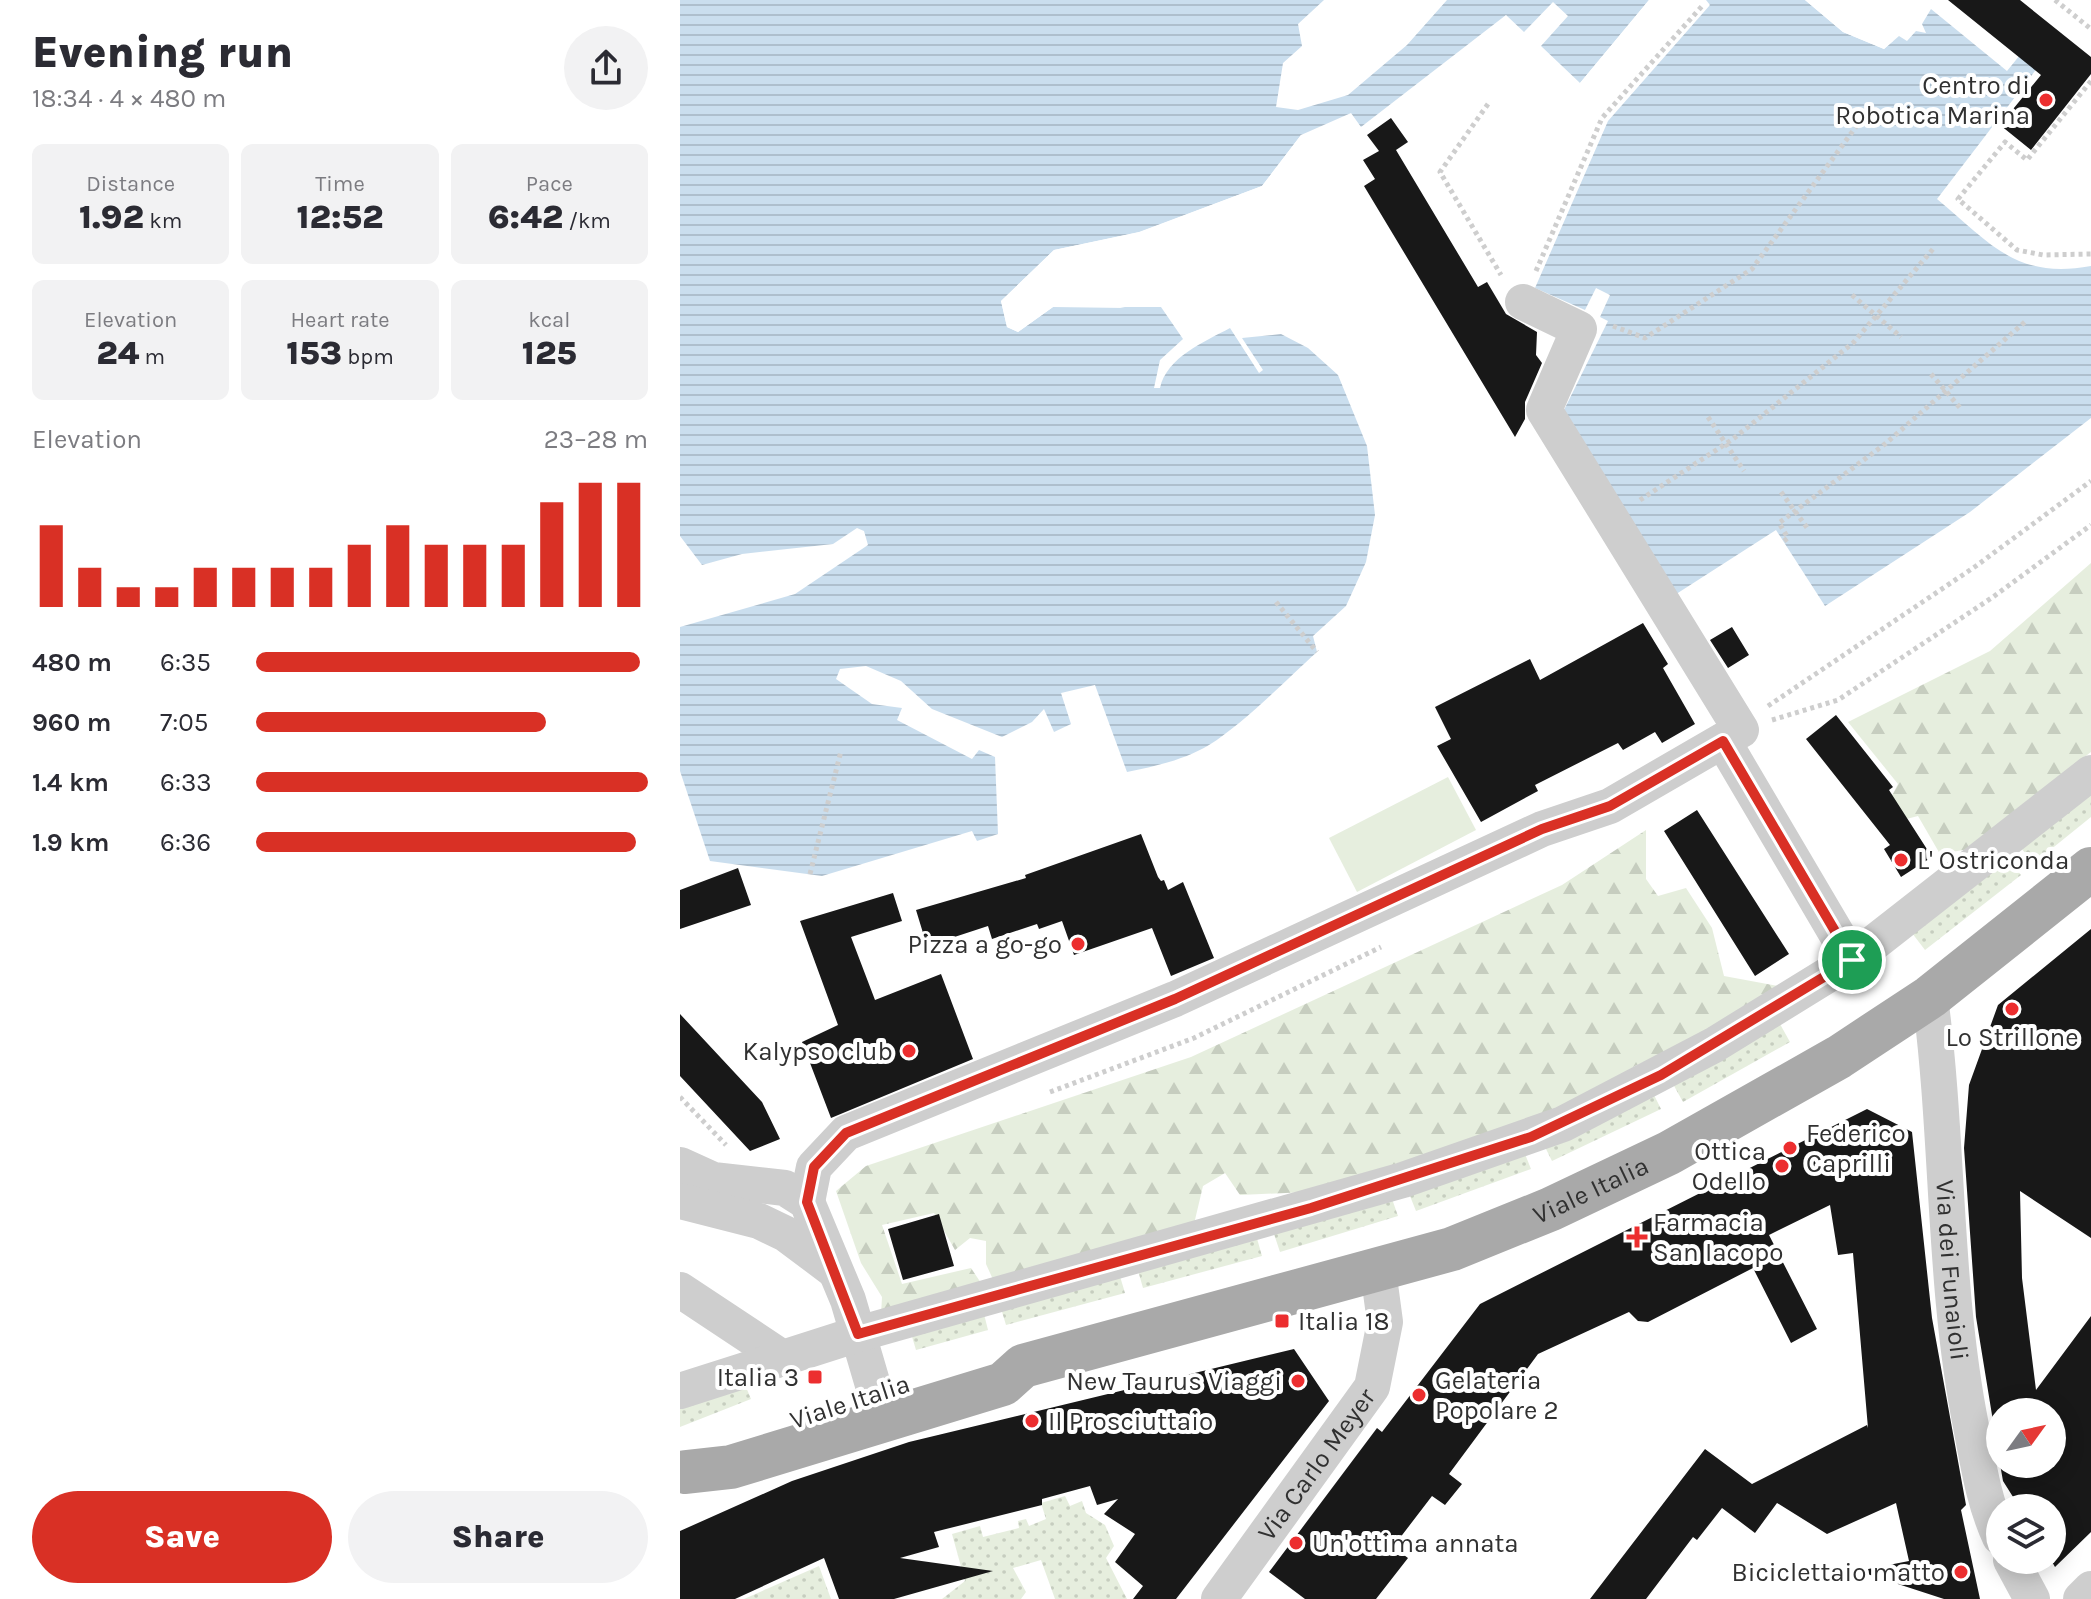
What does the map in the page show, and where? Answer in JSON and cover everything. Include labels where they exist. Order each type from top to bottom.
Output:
[{"type":"main road","name":"Viale Italia","points":[[683,1474],[731,1467],[1003,1384],[1023,1366],[1378,1270],[1511,1227],[1669,1153],[1822,1067],[1930,997],[2091,869]]},
{"type":"main road","name":"Viale Italia","points":[[683,1474],[723,1446],[875,1392],[995,1360],[1023,1366]]},
{"type":"street","points":[[1515,294],[1579,329],[1544,410],[1741,730],[1852,960]]},
{"type":"street","points":[[796,1195],[814,1167],[846,1133],[1175,999],[1542,829],[1610,806],[1741,730]]},
{"type":"street","points":[[680,1391],[858,1334],[1324,1204],[1531,1137],[1661,1075],[1852,960],[2091,773]]},
{"type":"street","name":"Via dei Funaioli","points":[[1930,997],[1942,1087],[1960,1372],[1986,1494]]},
{"type":"street","points":[[680,1165],[713,1180],[796,1195]]},
{"type":"street","points":[[759,1221],[755,1208],[757,1198],[796,1195]]},
{"type":"street","points":[[796,1195],[834,1270],[875,1392]]},
{"type":"street","points":[[680,1201],[759,1221],[786,1234],[834,1270]]},
{"type":"street","name":"Via Carlo Meyer","points":[[1219,1599],[1372,1387],[1385,1322],[1378,1270]]},
{"type":"street","points":[[680,1290],[781,1357]]},
{"type":"street","points":[[2019,1574],[2032,1599]]},
{"type":"street","points":[[2081,1599],[2091,1589]]},
{"type":"path","points":[[2055,0],[2091,29]]},
{"type":"path","points":[[1515,294],[1602,118],[1703,5]]},
{"type":"path","points":[[2091,81],[2027,160],[2005,142],[1958,199],[2017,250],[2043,255],[2091,254]]},
{"type":"path","points":[[1488,104],[1440,172],[1515,294]]},
{"type":"path","points":[[1601,321],[1645,338],[1752,269],[1858,124]]},
{"type":"path","points":[[1631,506],[1726,444],[1853,343],[1933,249]]},
{"type":"path","points":[[1852,295],[1901,337]]},
{"type":"path","points":[[1784,541],[1788,538],[1779,523],[1885,444],[2026,321]]},
{"type":"path","points":[[1931,374],[1962,410]]},
{"type":"path","points":[[1708,417],[1744,471]]},
{"type":"path","points":[[1741,730],[1770,704],[1976,566],[2091,481]]},
{"type":"path","points":[[1781,492],[1808,529]]},
{"type":"path","points":[[1741,730],[1838,700],[1993,597],[2091,525]]},
{"type":"path","points":[[1276,602],[1317,652]]},
{"type":"path","points":[[810,874],[841,751]]},
{"type":"path","points":[[680,1097],[734,1154]]},
{"type":"green space","points":[[2091,563],[2091,752],[2014,811],[1975,848],[1940,854],[1918,816],[1891,823],[1890,799],[1898,784],[1848,722],[1990,651]]},
{"type":"green space","points":[[1448,777],[1476,830],[1357,892],[1329,838]]},
{"type":"green space","points":[[2091,790],[2091,817],[2034,863],[2020,847]]},
{"type":"green space","points":[[1646,830],[1646,879],[1658,896],[1686,888],[1712,928],[1724,976],[1778,986],[1727,1024],[1635,1066],[1571,1106],[1328,1191],[1240,1195],[1225,1173],[1203,1186],[1194,1224],[995,1284],[986,1264],[986,1241],[970,1238],[955,1250],[934,1213],[882,1225],[902,1284],[971,1268],[983,1286],[881,1315],[882,1297],[861,1263],[836,1191],[866,1166],[1191,1057],[1562,885]]},
{"type":"green space","points":[[2008,858],[2021,875],[1925,950],[1912,933]]},
{"type":"green space","points":[[1780,1024],[1790,1042],[1683,1102],[1673,1084]]},
{"type":"green space","points":[[1652,1091],[1661,1109],[1552,1161],[1543,1143]]},
{"type":"green space","points":[[1523,1149],[1531,1169],[1416,1211],[1408,1191]]},
{"type":"green space","points":[[1391,1196],[1398,1216],[1280,1252],[1273,1231]]},
{"type":"green space","points":[[1256,1235],[1262,1256],[1143,1288],[1137,1267]]},
{"type":"green space","points":[[1119,1273],[1125,1293],[1006,1325],[1000,1305]]},
{"type":"green space","points":[[983,1310],[988,1330],[916,1350],[910,1330]]},
{"type":"green space","points":[[743,1380],[751,1399],[680,1427],[680,1405]]},
{"type":"green space","points":[[1065,1496],[1070,1506],[1082,1501],[1086,1513],[1105,1525],[1114,1546],[1106,1558],[1127,1599],[1055,1599],[1041,1560],[1013,1568],[1026,1592],[1021,1599],[942,1599],[965,1581],[952,1534],[980,1526],[983,1537],[1019,1528],[1018,1521],[1026,1519],[1029,1526],[1046,1519],[1041,1503]]},
{"type":"green space","points":[[819,1566],[831,1599],[744,1599]]},
{"type":"water","points":[[680,0],[1649,0],[1580,83],[1541,46],[1568,16],[1553,2],[1524,32],[1506,15],[1361,127],[1351,113],[1301,135],[1262,186],[1139,232],[1054,250],[1001,301],[1007,327],[1018,332],[1053,307],[1161,307],[1183,339],[1160,360],[1154,388],[1160,388],[1164,377],[1178,359],[1230,328],[1259,373],[1263,370],[1242,338],[1281,334],[1308,348],[1338,375],[1367,446],[1375,515],[1366,562],[1346,606],[1313,636],[1317,652],[1250,713],[1222,736],[1190,755],[1127,772],[1095,685],[1061,693],[1071,724],[1054,732],[1044,709],[1032,722],[1002,737],[932,709],[901,681],[866,666],[840,669],[836,679],[872,704],[902,708],[897,720],[972,759],[979,750],[995,757],[998,834],[977,841],[972,831],[822,876],[710,861],[680,771],[680,627],[795,594],[868,545],[864,531],[857,528],[833,544],[742,554],[702,565],[680,536]]},
{"type":"water","points":[[1706,0],[1805,0],[1843,32],[1884,49],[1899,36],[1907,41],[1916,31],[1926,33],[1922,24],[1931,9],[2007,71],[2024,50],[2041,63],[1937,199],[1989,243],[2023,263],[2065,269],[2091,266],[2091,418],[1970,512],[1825,606],[1776,530],[1670,598],[1561,416],[1608,321],[1600,317],[1610,295],[1596,288],[1585,310],[1535,288],[1608,121],[1710,5]]},
{"type":"pier","points":[[1324,0],[1447,0],[1407,45],[1348,95],[1298,110],[1276,107],[1283,63],[1302,46],[1298,24]]},
{"type":"pier","points":[[1649,0],[1652,2],[1583,86],[1580,83]]},
{"type":"pier","points":[[1805,0],[1811,0],[1845,28],[1883,45],[1894,35],[1893,41],[1884,49],[1843,32]]},
{"type":"pier","points":[[1313,133],[1314,136],[1303,139],[1264,189],[1141,235],[1056,254],[1005,302],[1011,325],[1018,328],[1053,303],[1106,304],[1125,308],[1053,307],[1018,332],[1007,327],[1001,301],[1054,250],[1140,232],[1262,186],[1301,135]]},
{"type":"building","name":"Centro di Robotica Marina","points":[[1948,0],[2020,0],[2091,57],[2091,74],[2031,150],[2000,125],[2041,75]]},
{"type":"building","points":[[1391,118],[1408,142],[1396,150],[1478,287],[1487,282],[1506,314],[1537,332],[1536,355],[1542,363],[1525,402],[1525,419],[1515,437],[1364,186],[1375,179],[1363,160],[1379,151],[1367,135]]},
{"type":"building","points":[[1643,623],[1668,664],[1663,668],[1695,724],[1662,743],[1655,732],[1623,750],[1618,743],[1535,785],[1538,791],[1481,822],[1437,746],[1451,739],[1435,707],[1530,659],[1540,680]]},
{"type":"building","points":[[1732,627],[1749,655],[1728,668],[1710,640]]},
{"type":"building","points":[[1836,715],[1893,787],[1889,790],[1932,857],[1901,877],[1884,849],[1890,845],[1806,739]]},
{"type":"building","points":[[1697,810],[1789,954],[1755,976],[1664,831]]},
{"type":"building","points":[[1141,834],[1158,877],[1164,880],[1168,890],[1183,882],[1214,958],[1171,976],[1152,928],[1074,955],[1062,921],[1039,929],[1037,924],[992,939],[988,926],[927,946],[916,910],[1026,878],[1025,875]]},
{"type":"building","points":[[738,868],[751,905],[680,929],[680,890]]},
{"type":"building","points":[[893,893],[902,921],[851,937],[875,1000],[941,974],[973,1059],[831,1118],[802,1042],[838,1025],[800,921]]},
{"type":"building","points":[[2091,929],[2091,1238],[2020,1191],[2022,1278],[2036,1390],[2091,1316],[2091,1532],[2066,1556],[2066,1494],[2011,1494],[2003,1481],[2002,1478],[2066,1478],[2066,1398],[1989,1398],[1976,1317],[1964,1148],[1969,1085],[1998,1005]]},
{"type":"building","points":[[680,1014],[762,1102],[780,1139],[750,1151],[680,1076]]},
{"type":"building","points":[[1867,1109],[1912,1132],[1932,1318],[1966,1505],[1961,1510],[1980,1599],[1944,1599],[1858,1571],[1909,1561],[1896,1503],[1827,1534],[1777,1503],[1755,1533],[1722,1508],[1697,1540],[1693,1537],[1646,1599],[1590,1599],[1705,1449],[1752,1484],[1867,1425],[1868,1428],[1853,1253],[1838,1255],[1830,1205],[1769,1235],[1817,1329],[1791,1343],[1753,1268],[1648,1322],[1638,1321],[1629,1312],[1538,1354],[1449,1474],[1462,1484],[1445,1505],[1432,1496],[1393,1547],[1408,1558],[1376,1599],[1305,1599],[1269,1572],[1377,1428],[1382,1432],[1480,1304]]},
{"type":"building","points":[[939,1214],[954,1266],[903,1280],[888,1229]]},
{"type":"building","points":[[1294,1349],[1329,1401],[1176,1599],[1133,1599],[1143,1586],[1115,1562],[1135,1534],[1104,1514],[1118,1499],[1097,1505],[1090,1486],[1042,1499],[1042,1505],[934,1532],[939,1547],[900,1558],[993,1571],[894,1599],[839,1599],[824,1558],[735,1599],[680,1599],[680,1531],[792,1481],[909,1442]]},
{"type":"place","name":"Centro di Robotica Marina","points":[[2046,100]]},
{"type":"place","name":"L' Ostriconda","points":[[1901,860]]},
{"type":"place","name":"Pizza a go-go","points":[[1078,944]]},
{"type":"place","name":"Lo Strillone","points":[[2012,1009]]},
{"type":"place","name":"Kalypso club","points":[[909,1051]]},
{"type":"place","name":"Federico Caprilli","points":[[1790,1148]]},
{"type":"place","name":"Ottica Odello","points":[[1782,1166]]},
{"type":"place","name":"Farmacia San Iacopo","points":[[1637,1237]]},
{"type":"place","name":"Italia 18","points":[[1282,1321]]},
{"type":"place","name":"Italia 3","points":[[815,1377]]},
{"type":"place","name":"New Taurus Viaggi","points":[[1298,1381]]},
{"type":"place","name":"Gelateria Popolare 2","points":[[1419,1395]]},
{"type":"place","name":"Il Prosciuttaio","points":[[1032,1421]]},
{"type":"place","name":"Un'ottima annata","points":[[1296,1543]]},
{"type":"place","name":"Biciclettaio matto","points":[[1961,1572]]},
{"type":"route","points":[[1723,741],[1852,960],[1661,1075],[1531,1137],[1311,1208],[858,1334],[848,1300],[807,1202],[814,1167],[846,1133],[1175,999],[1542,829],[1610,806],[1723,741]]}]
